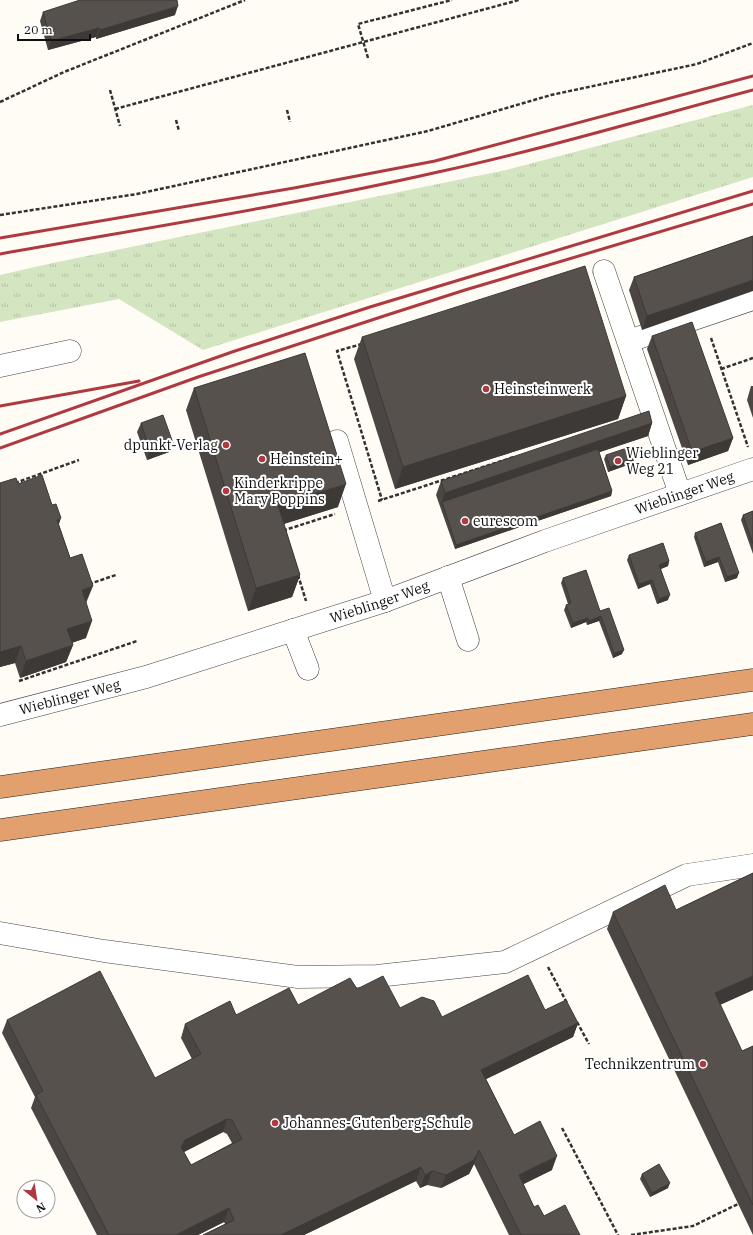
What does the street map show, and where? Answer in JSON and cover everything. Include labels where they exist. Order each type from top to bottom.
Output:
[{"type":"highway","points":[[0,787],[753,680]]},
{"type":"highway","points":[[0,830],[753,724]]},
{"type":"street","points":[[604,271],[680,494]]},
{"type":"street","points":[[628,341],[753,299]]},
{"type":"street","points":[[0,366],[70,351]]},
{"type":"street","points":[[337,441],[385,601]]},
{"type":"street","name":"Wieblinger Weg","points":[[0,715],[146,676],[385,601],[448,577],[753,469]]},
{"type":"street","points":[[448,577],[468,640]]},
{"type":"street","points":[[303,627],[308,669]]},
{"type":"street","points":[[0,934],[298,977],[377,976],[505,962],[687,875],[753,865]]},
{"type":"path","points":[[0,102],[64,72],[245,0]]},
{"type":"path","points":[[368,58],[358,24],[452,0]]},
{"type":"path","points":[[115,109],[520,0]]},
{"type":"path","points":[[0,215],[137,194],[428,131],[557,93],[697,64],[753,43]]},
{"type":"path","points":[[110,90],[120,126]]},
{"type":"path","points":[[287,110],[290,122]]},
{"type":"path","points":[[176,120],[179,131]]},
{"type":"path","points":[[703,316],[748,448]]},
{"type":"path","points":[[368,342],[337,351],[382,500],[517,456]]},
{"type":"path","points":[[721,369],[753,358]]},
{"type":"path","points":[[14,483],[79,460]]},
{"type":"path","points":[[287,537],[285,530],[357,508]]},
{"type":"path","points":[[298,573],[303,627]]},
{"type":"path","points":[[88,584],[116,575]]},
{"type":"path","points":[[20,682],[137,642]]},
{"type":"path","points":[[538,946],[570,1009]]},
{"type":"path","points":[[574,1016],[589,1044]]},
{"type":"path","points":[[562,1128],[618,1235]]},
{"type":"path","points":[[631,1235],[693,1226],[746,1201]]},
{"type":"green space","points":[[753,105],[753,177],[203,350],[119,299],[0,322],[0,275],[506,170]]},
{"type":"building","points":[[80,0],[177,0],[178,6],[100,30],[99,28],[51,41],[43,12]]},
{"type":"building","points":[[753,236],[753,280],[647,316],[634,277]]},
{"type":"building","name":"Heinsteinwerk","points":[[585,266],[626,396],[403,467],[362,337]]},
{"type":"building","points":[[692,322],[733,438],[692,452],[652,336]]},
{"type":"building","name":"Heinstein+","points":[[305,353],[346,484],[278,505],[300,575],[256,588],[194,388]]},
{"type":"building","points":[[649,411],[652,423],[445,493],[441,481]]},
{"type":"building","points":[[163,415],[173,443],[150,451],[141,423]]},
{"type":"building","points":[[630,447],[634,458],[610,467],[606,455]]},
{"type":"building","points":[[598,449],[612,491],[456,545],[442,502]]},
{"type":"building","points":[[42,475],[52,505],[56,504],[61,518],[57,520],[70,558],[82,554],[93,586],[82,590],[92,621],[67,629],[73,645],[26,661],[21,646],[0,652],[0,483],[16,478],[18,484]]},
{"type":"building","points":[[753,511],[753,544],[743,515]]},
{"type":"building","points":[[721,523],[739,573],[727,577],[719,557],[706,562],[695,533]]},
{"type":"building","points":[[663,543],[669,561],[659,565],[670,595],[659,599],[652,580],[639,584],[629,555]]},
{"type":"building","points":[[586,570],[600,611],[609,608],[624,650],[614,653],[601,616],[589,621],[588,618],[573,623],[566,605],[571,603],[563,578]]},
{"type":"building","name":"Technikzentrum","points":[[753,873],[753,976],[715,993],[742,1051],[753,1046],[753,1205],[613,912],[665,885],[676,910]]},
{"type":"building","name":"Johannes-Gutenberg-Schule","points":[[100,971],[155,1078],[201,1054],[185,1024],[230,1001],[236,1015],[289,988],[298,1005],[350,978],[357,989],[383,976],[400,1008],[422,997],[434,1001],[442,1017],[528,975],[545,1010],[566,1000],[578,1023],[481,1070],[514,1135],[540,1121],[557,1156],[519,1175],[534,1207],[538,1205],[544,1216],[565,1205],[580,1235],[521,1235],[479,1150],[474,1160],[446,1175],[432,1171],[425,1175],[421,1167],[281,1235],[203,1235],[234,1220],[229,1208],[176,1235],[109,1235],[36,1095],[43,1091],[7,1020]],"holes":[[[227,1119],[232,1120],[242,1139],[191,1165],[181,1147],[185,1140]]]},
{"type":"building","points":[[659,1164],[670,1183],[652,1193],[642,1174]]},
{"type":"railway","points":[[0,238],[294,188],[435,161],[753,76]]},
{"type":"railway","points":[[0,254],[219,216],[384,184],[478,163],[596,133],[753,90]]},
{"type":"railway","points":[[0,434],[232,352],[370,307],[753,191]]},
{"type":"railway","points":[[0,448],[198,377],[387,315],[465,290],[753,204]]},
{"type":"railway","points":[[0,406],[139,381]]},
{"type":"place","name":"Heinsteinwerk","points":[[486,389]]},
{"type":"place","name":"dpunkt-Verlag","points":[[226,445]]},
{"type":"place","name":"Heinstein+","points":[[262,459]]},
{"type":"place","name":"Wieblinger Weg 21","points":[[618,461]]},
{"type":"place","name":"Kinderkrippe Mary Poppins","points":[[226,491]]},
{"type":"place","name":"eurescom","points":[[465,521]]},
{"type":"place","name":"Technikzentrum","points":[[703,1064]]},
{"type":"place","name":"Johannes-Gutenberg-Schule","points":[[275,1123]]}]
